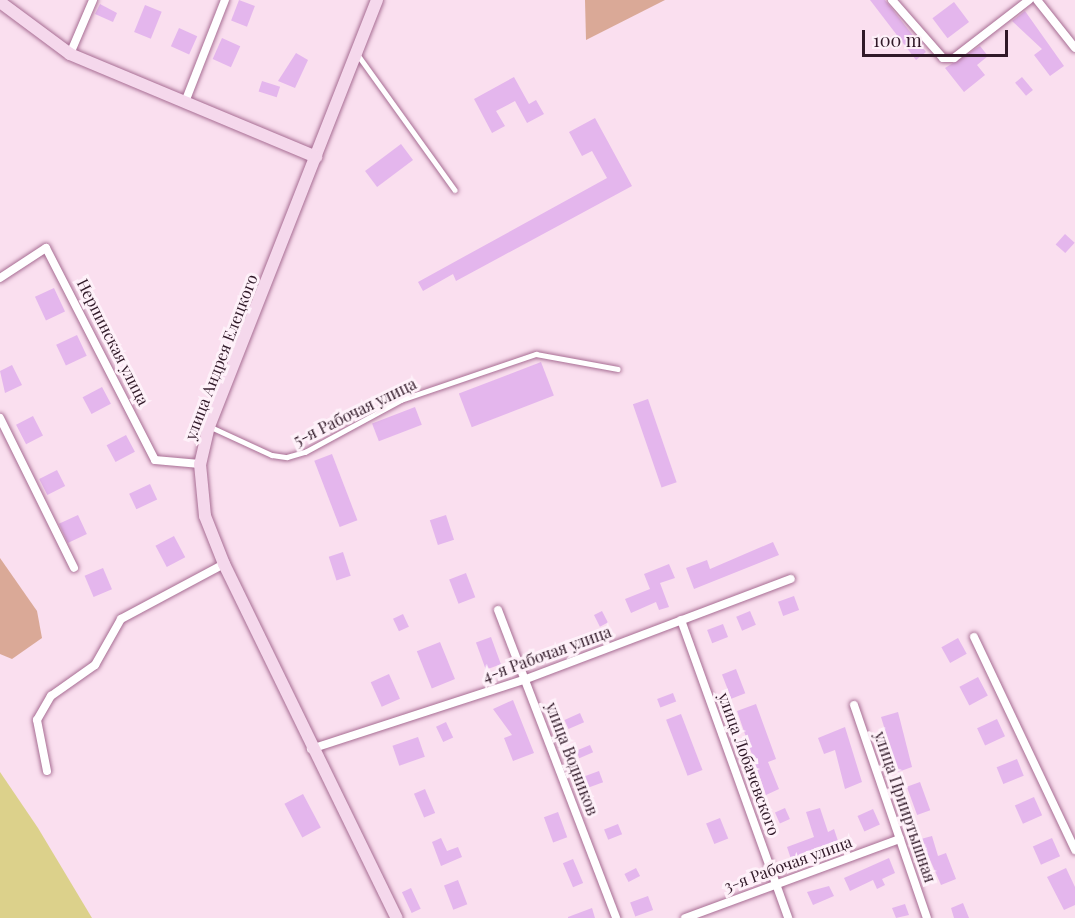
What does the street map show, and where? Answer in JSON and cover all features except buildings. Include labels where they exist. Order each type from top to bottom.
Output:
[{"type":"main road","name":"улица Андрея Елецкого","points":[[377,0],[209,426],[200,464],[205,516],[224,564],[311,750],[397,918]]},
{"type":"main road","points":[[0,2],[70,54],[316,157]]},
{"type":"street","points":[[70,54],[93,0]]},
{"type":"street","points":[[185,102],[225,0]]},
{"type":"street","points":[[892,0],[943,58],[954,58],[1029,0]]},
{"type":"street","points":[[1037,0],[1075,48]]},
{"type":"street","name":"Нерпинская улица","points":[[0,278],[46,248],[155,460],[200,464]]},
{"type":"street","points":[[0,418],[74,567]]},
{"type":"street","points":[[47,771],[37,720],[51,696],[95,665],[121,619],[224,564]]},
{"type":"street","name":"4-я Рабочая улица","points":[[311,750],[526,679],[791,579]]},
{"type":"street","name":"улица Водников","points":[[498,610],[616,918]]},
{"type":"street","name":"улица Лобачевского","points":[[681,620],[788,918]]},
{"type":"street","points":[[974,637],[1075,850]]},
{"type":"street","name":"улица Прииртышная","points":[[854,705],[927,918]]},
{"type":"street","name":"3-я Рабочая улица","points":[[685,918],[900,839]]},
{"type":"lane","points":[[356,53],[456,190]]},
{"type":"lane","name":"5-я Рабочая улица","points":[[209,426],[272,456],[287,457],[305,453],[400,400],[536,354],[618,369]]},
{"type":"shaded area","points":[[585,0],[665,0],[586,40]]},
{"type":"shaded area","points":[[0,558],[37,611],[42,638],[12,659],[0,654]]},
{"type":"shaded area","points":[[0,772],[38,828],[92,918],[0,918]]}]
